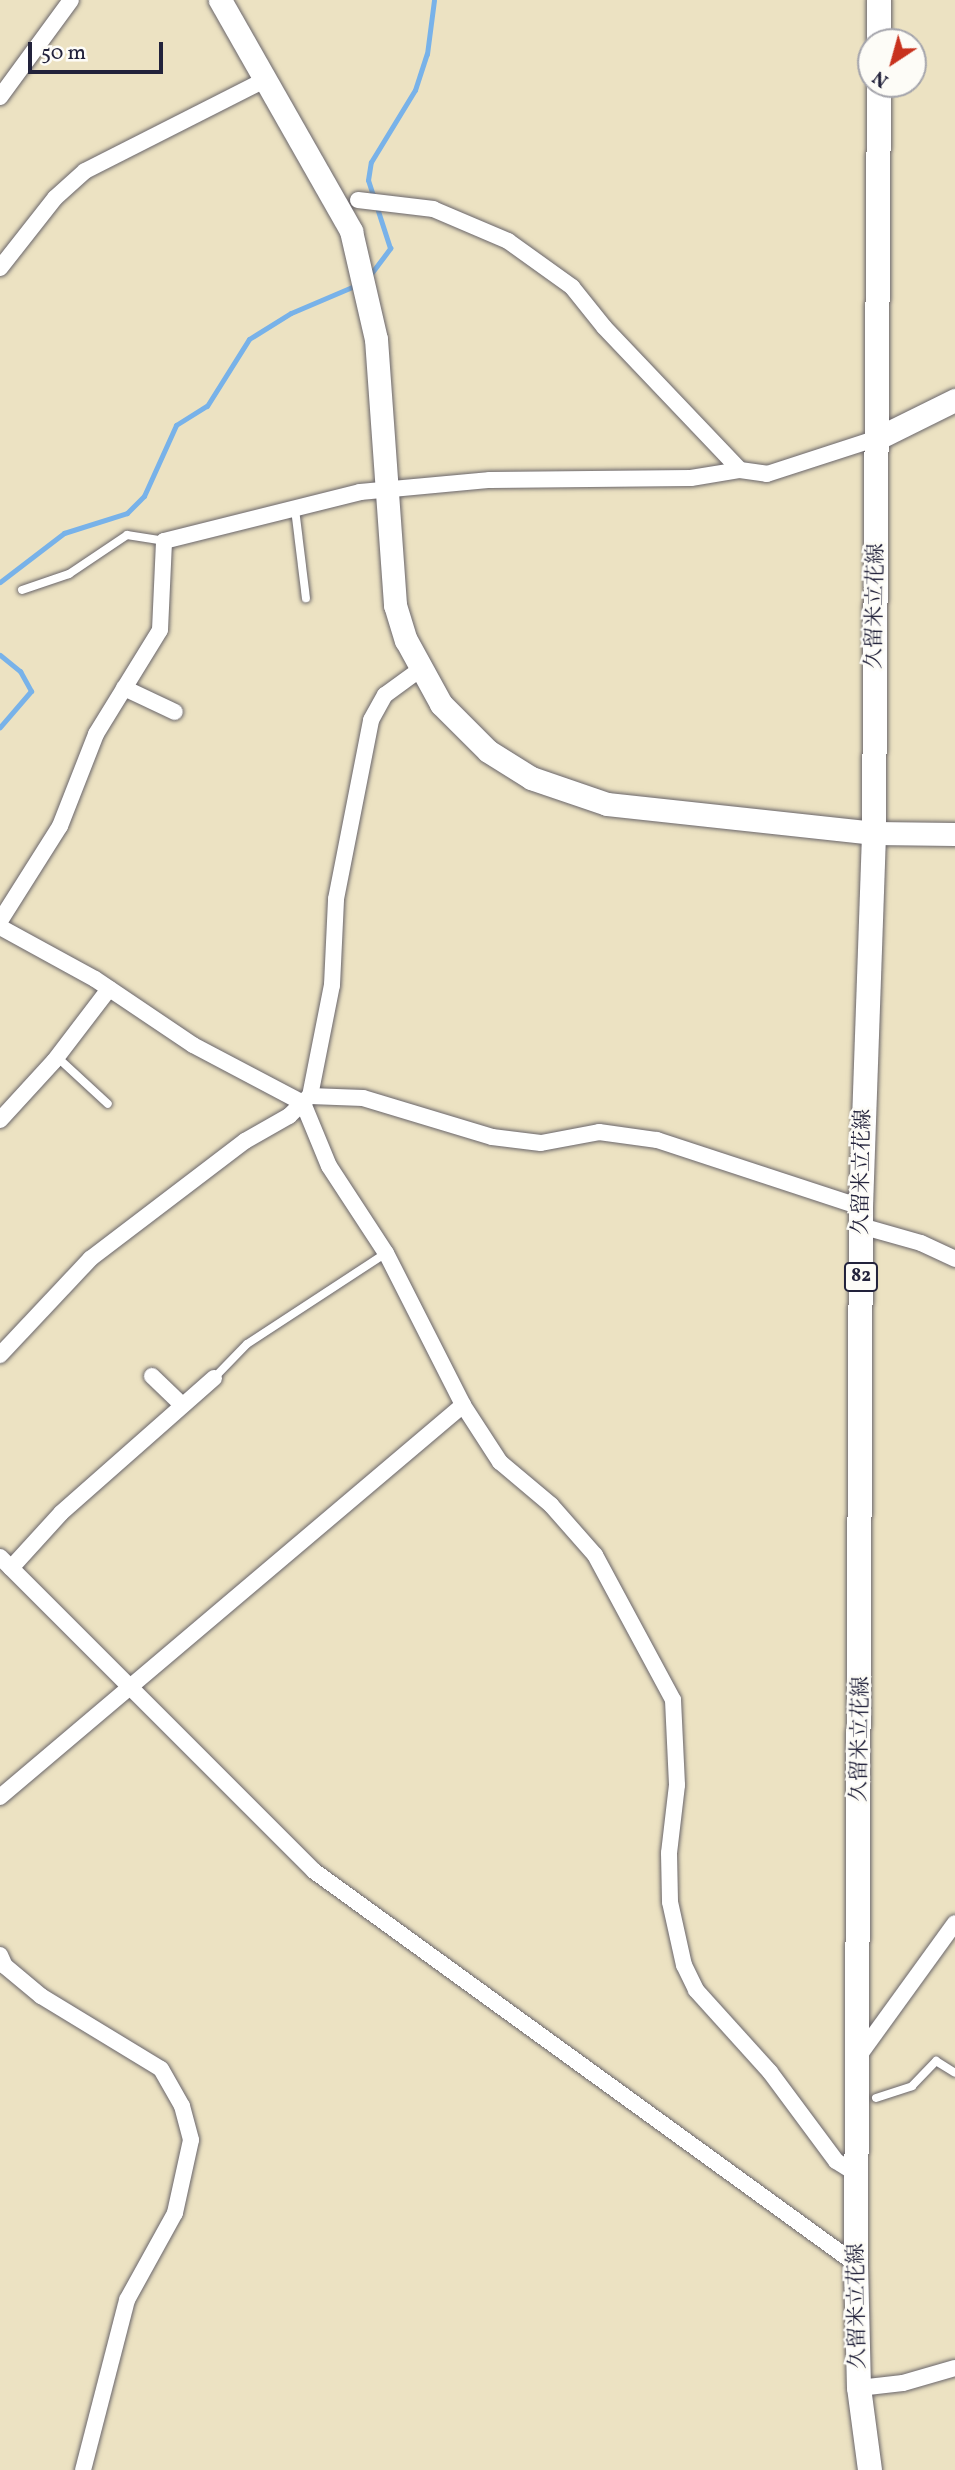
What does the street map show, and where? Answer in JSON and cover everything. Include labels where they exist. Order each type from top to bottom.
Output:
[{"type":"main road","points":[[879,0],[879,28]]},
{"type":"main road","name":"久留米立花線","points":[[870,2470],[859,2388],[856,2264],[861,1216],[874,833],[879,98]]},
{"type":"street","points":[[0,97],[71,0]]},
{"type":"street","points":[[220,0],[351,231],[376,339],[395,605],[406,640],[441,704],[488,751],[569,794],[607,804],[874,833],[955,834]]},
{"type":"street","points":[[0,268],[55,198],[85,171],[266,79]]},
{"type":"street","points":[[358,200],[433,209],[508,241],[572,287],[604,327],[740,470]]},
{"type":"street","points":[[0,921],[60,827],[96,734],[160,630],[164,541],[386,489],[490,480],[691,478],[740,470],[767,474],[878,438],[955,400]]},
{"type":"street","points":[[422,668],[384,695],[371,720],[336,899],[332,985],[306,1099],[330,1166],[386,1253],[463,1405],[500,1462],[551,1505],[595,1555],[673,1700],[677,1784],[669,1853],[670,1902],[684,1965],[696,1990],[770,2072],[836,2161],[858,2175]]},
{"type":"street","points":[[124,688],[175,712]]},
{"type":"street","points":[[0,928],[109,989],[193,1045],[306,1099],[363,1098],[492,1137],[541,1143],[599,1132],[657,1140],[861,1216],[955,1259]]},
{"type":"street","points":[[0,1120],[57,1057],[109,989]]},
{"type":"street","points":[[0,1355],[90,1259],[306,1099]]},
{"type":"street","points":[[152,1376],[181,1404]]},
{"type":"street","points":[[214,1378],[181,1404],[6,1562],[127,1688],[314,1871],[856,2264]]},
{"type":"street","points":[[0,1797],[463,1405]]},
{"type":"street","points":[[857,2059],[955,1923]]},
{"type":"street","points":[[0,1955],[5,1966],[41,1996],[161,2069],[183,2106],[191,2140],[175,2213],[127,2300],[83,2470]]},
{"type":"street","points":[[859,2388],[903,2383],[955,2368]]},
{"type":"lane","points":[[295,509],[306,598]]},
{"type":"lane","points":[[22,590],[69,574],[127,535],[164,541]]},
{"type":"lane","points":[[57,1057],[108,1104]]},
{"type":"lane","points":[[214,1378],[247,1344],[386,1253]]},
{"type":"lane","points":[[876,2098],[912,2086],[936,2061],[955,2073]]},
{"type":"waterway","points":[[367,279],[390,248],[368,180],[371,162],[415,90],[427,54],[434,0]]},
{"type":"waterway","points":[[0,582],[64,533],[127,513],[144,496],[176,425],[207,406],[249,339],[291,313],[359,284]]},
{"type":"waterway","points":[[0,655],[20,671],[31,691],[0,727]]}]
